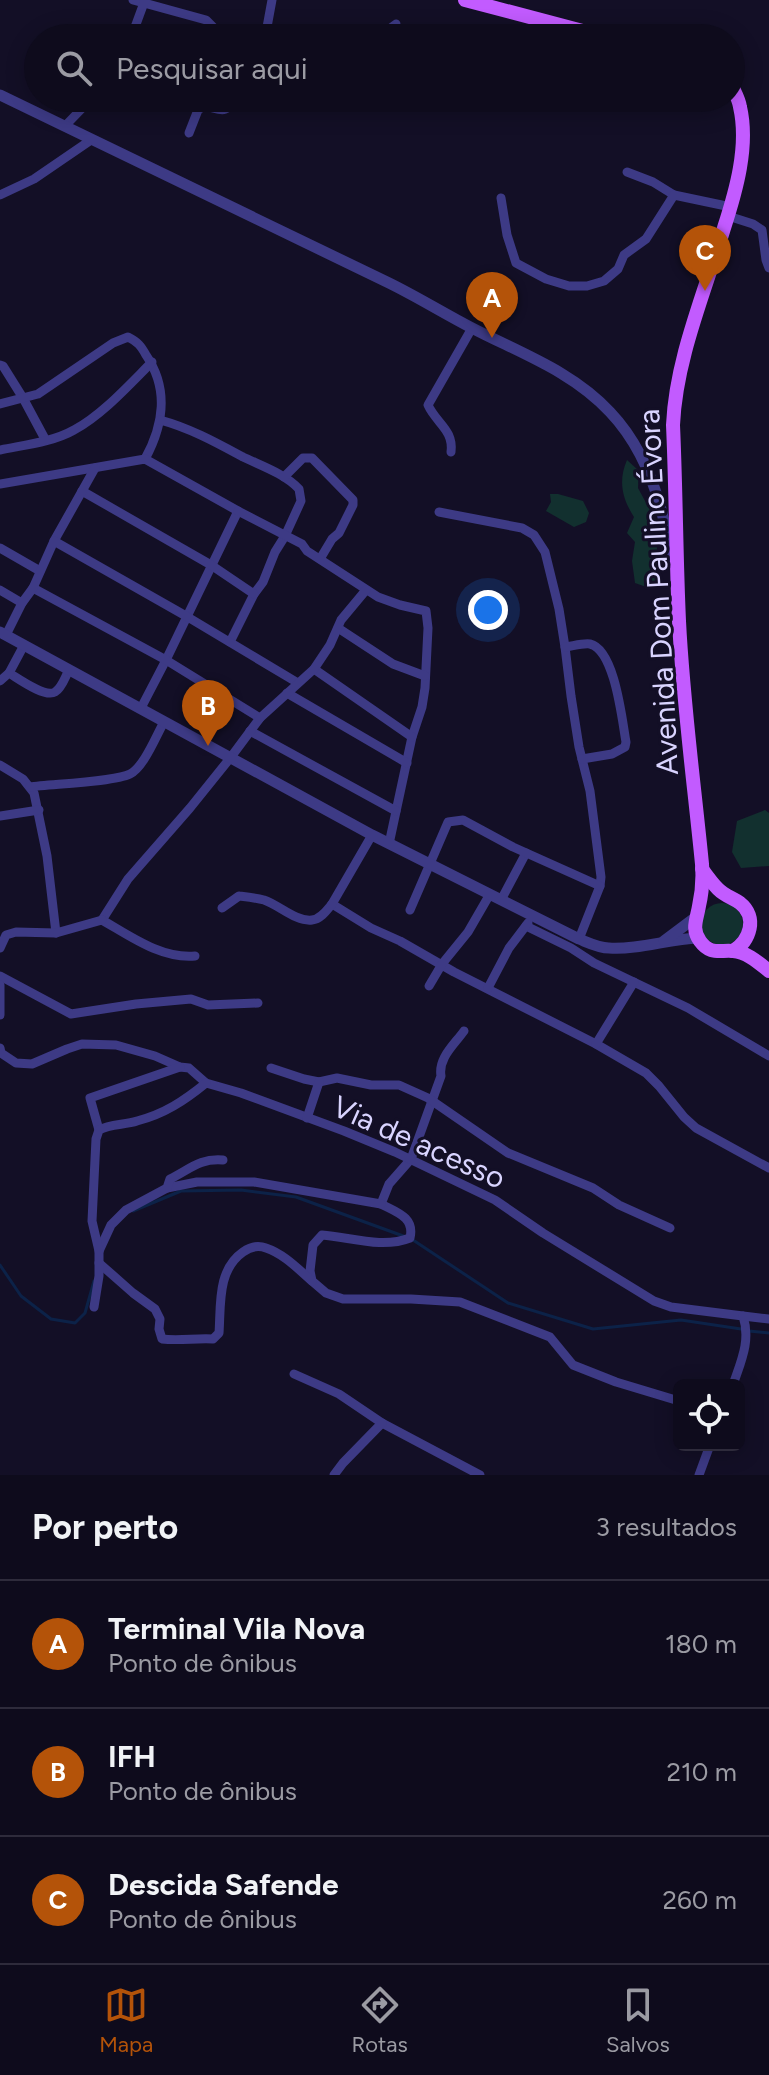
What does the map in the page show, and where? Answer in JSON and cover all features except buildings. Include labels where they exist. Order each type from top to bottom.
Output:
[{"type":"main road","points":[[465,0],[556,24]]},
{"type":"main road","name":"Avenida Dom Paulino Évora","points":[[698,913],[702,869],[679,620],[674,398],[739,180],[740,112]]},
{"type":"main road","points":[[702,869],[719,890],[744,906],[748,914],[750,932],[746,940],[733,951],[725,953],[709,949],[698,938],[695,929],[698,913],[710,900],[728,897]]},
{"type":"main road","points":[[746,940],[752,957]]},
{"type":"main road","points":[[733,951],[752,957],[769,971]]},
{"type":"street","points":[[133,0],[206,20],[210,24]]},
{"type":"street","points":[[268,24],[272,0]]},
{"type":"street","points":[[136,24],[144,1]]},
{"type":"street","points":[[0,95],[24,106]]},
{"type":"street","points":[[36,112],[388,283],[562,372],[587,389],[627,431],[645,463],[667,526],[679,620]]},
{"type":"street","points":[[65,126],[78,112]]},
{"type":"street","points":[[189,133],[197,112]]},
{"type":"street","points":[[0,195],[34,179],[91,140]]},
{"type":"street","points":[[627,172],[653,182],[674,195],[729,211],[762,230],[769,268]]},
{"type":"street","points":[[501,198],[507,235],[516,263],[546,279],[569,286],[587,286],[604,281],[618,269],[624,255],[646,239],[674,195]]},
{"type":"street","points":[[451,452],[450,435],[428,405],[472,328]]},
{"type":"street","points":[[0,404],[38,394],[128,337],[138,342],[158,374],[162,403],[160,420],[145,459]]},
{"type":"street","points":[[0,450],[74,430],[112,401],[152,362]]},
{"type":"street","points":[[0,365],[23,398],[45,439]]},
{"type":"street","points":[[160,420],[284,477],[299,489],[301,501],[263,582],[230,642]]},
{"type":"street","points":[[284,477],[303,458],[312,458],[353,500],[339,533],[320,559]]},
{"type":"street","points":[[0,484],[145,459],[302,544],[307,551],[366,590],[400,605],[426,611],[428,628],[422,707],[412,737],[389,844]]},
{"type":"street","points":[[95,468],[54,541],[33,588],[3,634],[372,835],[496,897],[586,959],[688,1008],[769,1056]]},
{"type":"street","points":[[82,491],[211,565],[254,594]]},
{"type":"street","points":[[141,708],[238,511]]},
{"type":"street","points":[[439,512],[522,528],[534,535],[545,552],[590,791],[601,877],[579,939]]},
{"type":"street","points":[[54,541],[298,683]]},
{"type":"street","points":[[0,548],[40,571]]},
{"type":"street","points":[[33,588],[166,660],[260,718]]},
{"type":"street","points":[[0,590],[22,603]]},
{"type":"street","points":[[0,948],[6,935],[16,932],[56,933],[102,920],[128,879],[260,718],[314,669],[330,645],[341,620],[366,590]]},
{"type":"street","points":[[338,628],[393,664],[425,676]]},
{"type":"street","points":[[565,647],[588,644],[600,650],[613,674],[626,742],[619,752],[582,759]]},
{"type":"street","points":[[0,681],[9,673],[24,645]]},
{"type":"street","points":[[314,669],[412,737]]},
{"type":"street","points":[[9,673],[46,694],[53,694],[69,670]]},
{"type":"street","points":[[287,693],[407,763]]},
{"type":"street","points":[[30,787],[130,774],[140,765],[164,722]]},
{"type":"street","points":[[250,731],[396,811]]},
{"type":"street","points":[[0,765],[30,787],[39,810],[56,933]]},
{"type":"street","points":[[0,816],[39,810]]},
{"type":"street","points":[[410,910],[448,822],[455,820],[463,820],[600,886]]},
{"type":"street","points":[[222,908],[239,896],[266,901],[291,914],[314,920],[332,904],[372,835]]},
{"type":"street","points":[[429,986],[442,964],[496,897],[526,853]]},
{"type":"street","points":[[332,904],[350,917],[646,1073],[696,1128],[769,1168]]},
{"type":"street","points":[[664,941],[698,913]]},
{"type":"street","points":[[102,920],[159,951],[181,957],[195,956]]},
{"type":"street","points":[[529,921],[608,948],[639,947],[698,938]]},
{"type":"street","points":[[488,988],[509,948],[529,921]]},
{"type":"street","points":[[0,976],[71,1014],[191,999],[208,1005],[258,1003]]},
{"type":"street","points":[[596,1044],[634,982]]},
{"type":"street","points":[[0,985],[0,1015]]},
{"type":"street","points":[[381,1204],[389,1184],[411,1159],[441,1076],[440,1066],[464,1031]]},
{"type":"street","name":"Via de acesso","points":[[0,1048],[1,1053],[16,1063],[32,1064],[82,1044],[116,1045],[155,1056],[189,1068],[206,1083],[344,1131],[411,1159],[495,1200],[654,1301],[671,1307],[769,1319]]},
{"type":"street","points":[[94,1307],[99,1251],[92,1221],[99,1130],[90,1098],[180,1067]]},
{"type":"street","points":[[271,1068],[319,1082],[337,1078],[371,1085],[399,1085],[432,1102],[508,1153],[593,1188],[619,1205],[670,1228]]},
{"type":"street","points":[[307,1118],[319,1082]]},
{"type":"street","points":[[99,1130],[166,1111],[206,1083]]},
{"type":"street","points":[[167,1188],[170,1179],[198,1162],[209,1158],[223,1160]]},
{"type":"street","points":[[99,1251],[111,1225],[126,1210],[167,1188],[197,1182],[254,1182],[381,1204],[407,1218],[412,1230],[410,1238],[397,1243],[322,1235],[313,1245],[312,1281]]},
{"type":"street","points":[[99,1263],[155,1309],[160,1319],[162,1339],[213,1339],[219,1333],[224,1278],[232,1261],[253,1246],[265,1247],[284,1257],[326,1293],[343,1299],[460,1302],[550,1337],[573,1365],[673,1399]]},
{"type":"street","points":[[735,1379],[748,1330],[743,1316]]},
{"type":"street","points":[[294,1374],[339,1394],[382,1423],[480,1475]]},
{"type":"street","points":[[334,1475],[382,1423]]},
{"type":"street","points":[[699,1475],[708,1451]]},
{"type":"green space","points":[[627,460],[639,471],[638,488],[651,512],[656,534],[659,579],[652,589],[635,583],[632,561],[635,542],[627,533],[634,517],[624,496],[622,482]]},
{"type":"green space","points":[[550,494],[583,501],[589,513],[586,522],[574,527],[546,511],[551,502]]},
{"type":"green space","points":[[765,810],[769,813],[769,866],[741,868],[732,852],[737,821]]},
{"type":"green space","points":[[722,903],[737,909],[743,924],[737,939],[722,945],[707,939],[701,924],[707,909]]},
{"type":"waterway","points":[[133,1211],[181,1191],[241,1190],[296,1197],[406,1237]]},
{"type":"waterway","points":[[413,1240],[508,1303],[593,1329],[681,1320],[741,1329]]},
{"type":"waterway","points":[[0,1265],[21,1296],[51,1319],[75,1323],[85,1313],[94,1281]]},
{"type":"waterway","points":[[749,1331],[769,1333]]},
{"type":"place","name":"Descida Safende","points":[[705,291]]},
{"type":"place","name":"Terminal Vila Nova","points":[[492,338]]},
{"type":"place","name":"IFH","points":[[208,746]]}]
